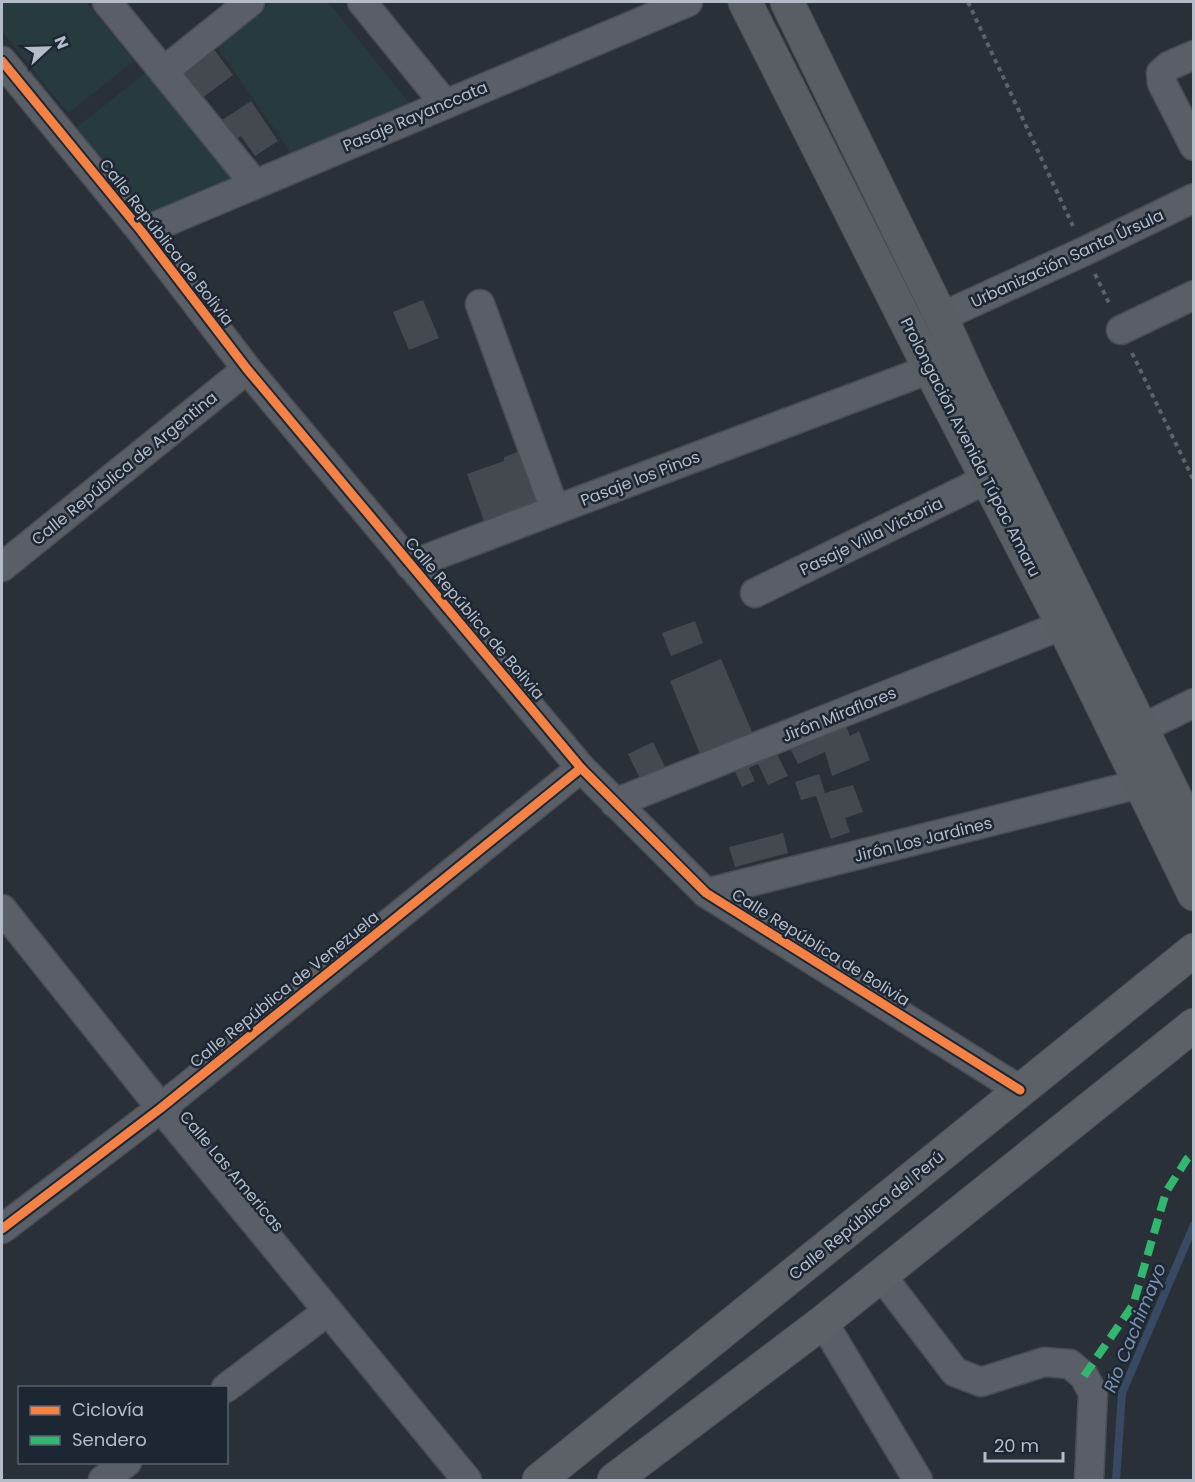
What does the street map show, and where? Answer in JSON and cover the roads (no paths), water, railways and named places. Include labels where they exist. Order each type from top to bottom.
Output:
[{"type":"main road","name":"Prolongación Avenida Túpac Amaru","points":[[745,2],[930,369],[1063,625],[1194,894]]},
{"type":"main road","name":"Prolongación Avenida Túpac Amaru","points":[[788,2],[981,404],[1194,834]]},
{"type":"main road","name":"Calle República del Perú","points":[[539,1480],[1194,950]]},
{"type":"main road","points":[[614,1480],[823,1322],[1194,1024]]},
{"type":"street","points":[[107,2],[255,183]]},
{"type":"street","points":[[164,71],[250,2]]},
{"type":"street","points":[[362,2],[445,104]]},
{"type":"street","name":"Pasaje Rayanccata","points":[[142,232],[688,2]]},
{"type":"street","points":[[1194,56],[1169,66],[1161,73],[1162,83],[1194,146]]},
{"type":"street","name":"Calle República de Bolivia","points":[[2,62],[142,232],[247,369],[581,768],[615,804],[706,893],[1020,1090]]},
{"type":"street","name":"Urbanización Santa Úrsula","points":[[941,317],[1194,198]]},
{"type":"street","points":[[1121,330],[1193,297]]},
{"type":"street","points":[[480,304],[555,510]]},
{"type":"street","name":"Calle República de Argentina","points":[[2,567],[247,369]]},
{"type":"street","name":"Pasaje los Pinos","points":[[411,565],[930,369]]},
{"type":"street","name":"Pasaje Villa Victoria","points":[[755,593],[987,479]]},
{"type":"street","name":"Jirón Miraflores","points":[[615,804],[1063,625]]},
{"type":"street","points":[[1141,729],[1194,704]]},
{"type":"street","name":"Calle República de Venezuela","points":[[2,1229],[161,1108],[581,768]]},
{"type":"street","name":"Jirón Los Jardines","points":[[706,893],[1139,784]]},
{"type":"street","name":"Calle Las Americas","points":[[2,909],[161,1108],[467,1480]]},
{"type":"street","points":[[881,1275],[955,1372],[981,1382],[1044,1362],[1071,1364],[1084,1376],[1093,1393],[1089,1480]]},
{"type":"street","points":[[228,1386],[328,1311]]},
{"type":"street","points":[[823,1322],[918,1480]]},
{"type":"street","points":[[103,1480],[124,1464]]},
{"type":"waterway","name":"Río Cachimayo","points":[[1116,1480],[1122,1393],[1194,1225]]}]
